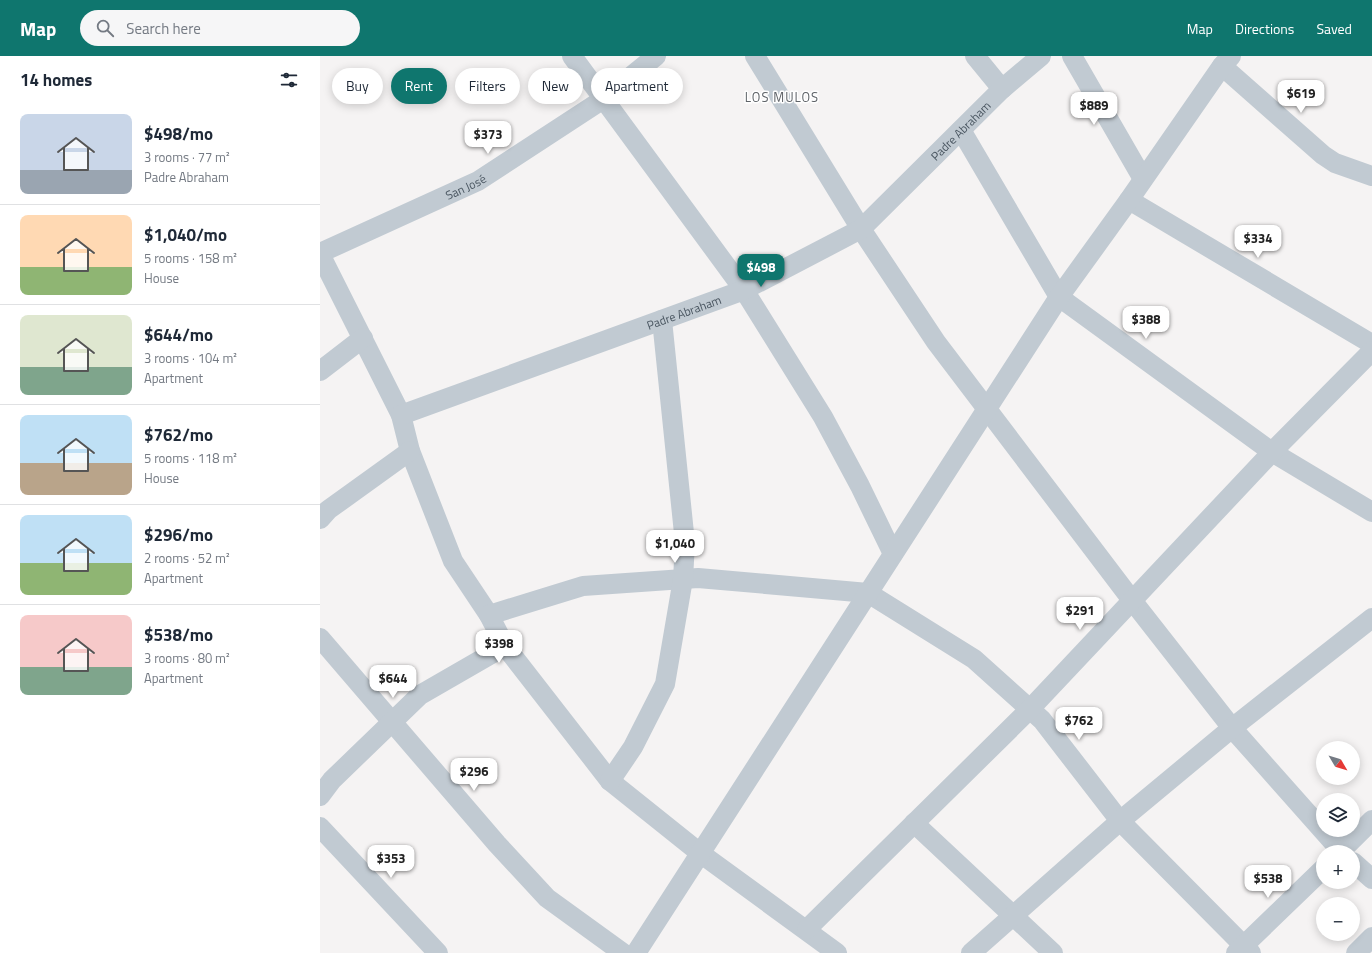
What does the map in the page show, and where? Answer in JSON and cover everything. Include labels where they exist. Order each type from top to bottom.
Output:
[{"type":"street","points":[[572,56],[591,84]]},
{"type":"street","name":"San José","points":[[641,68],[656,56]]},
{"type":"street","points":[[755,56],[861,229],[936,342],[986,410],[1232,728],[1336,845]]},
{"type":"street","points":[[975,56],[1002,89]]},
{"type":"street","name":"Padre Abraham","points":[[401,415],[744,290],[861,229],[1002,89],[1041,56]]},
{"type":"street","points":[[1072,56],[1143,179]]},
{"type":"street","points":[[636,953],[1059,296],[1227,61],[1323,155],[1335,163],[1372,176]]},
{"type":"street","name":"San José","points":[[320,254],[478,181],[596,104]]},
{"type":"street","points":[[605,104],[744,290],[823,417],[860,486],[893,554]]},
{"type":"street","points":[[960,130],[1059,296],[1272,452],[1372,512]]},
{"type":"street","points":[[1129,200],[1372,344]]},
{"type":"street","points":[[320,254],[401,415],[410,451],[453,560],[489,615],[505,646],[610,781],[700,853],[807,929],[837,953]]},
{"type":"street","points":[[610,781],[633,747],[664,684],[683,579],[685,543],[662,320]]},
{"type":"street","points":[[320,371],[363,338]]},
{"type":"street","points":[[807,929],[1030,709],[1131,599],[1272,452],[1372,351]]},
{"type":"street","points":[[320,519],[328,510],[410,451]]},
{"type":"street","points":[[489,615],[583,586],[698,578],[868,593],[974,659],[1042,720],[1120,821],[1244,950],[1316,876]]},
{"type":"street","points":[[971,953],[1120,821],[1232,728],[1372,618]]},
{"type":"street","points":[[320,638],[497,844],[547,898],[623,953]]},
{"type":"street","points":[[320,796],[332,780],[420,695],[505,646]]},
{"type":"street","points":[[1351,845],[1372,820]]},
{"type":"street","points":[[914,823],[1053,953]]},
{"type":"street","points":[[320,827],[438,953]]},
{"type":"street","points":[[1360,868],[1372,879]]},
{"type":"street","points":[[1356,953],[1372,937]]},
{"type":"district","name":"LOS MULOS","points":[[782,97]]}]
